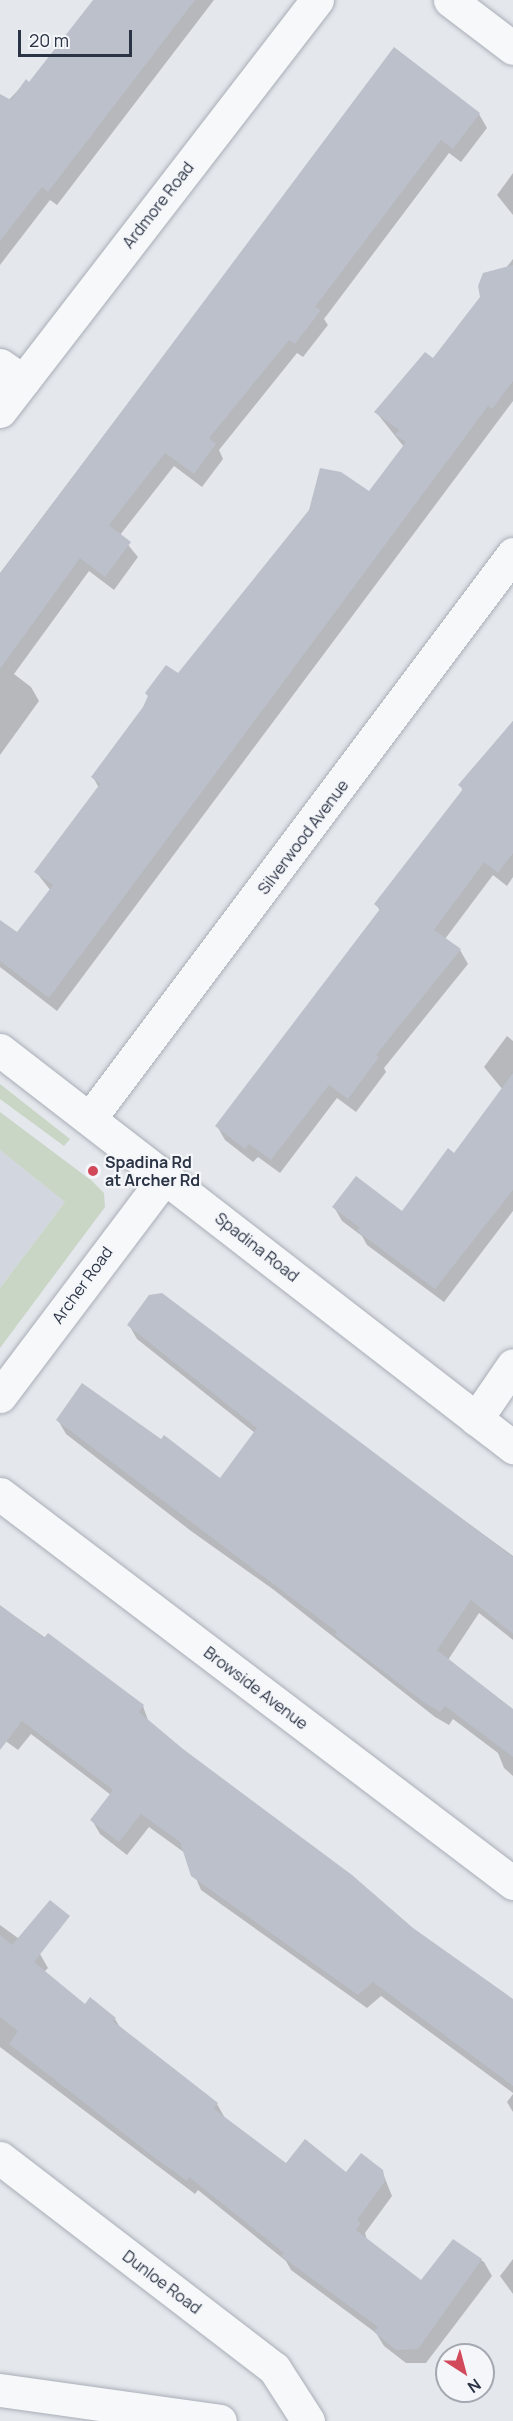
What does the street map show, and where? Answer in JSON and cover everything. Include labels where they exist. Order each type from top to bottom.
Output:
[{"type":"street","name":"Ardmore Road","points":[[0,411],[11,373],[317,0]]},
{"type":"street","points":[[450,0],[513,48]]},
{"type":"street","name":"Silverwood Avenue","points":[[90,1118],[513,554]]},
{"type":"street","name":"Spadina Road","points":[[0,1050],[166,1176],[513,1447]]},
{"type":"street","name":"Archer Road","points":[[0,1396],[166,1176]]},
{"type":"street","points":[[476,1419],[513,1365]]},
{"type":"street","name":"Browside Avenue","points":[[0,1494],[513,1883]]},
{"type":"street","name":"Dunloe Road","points":[[0,2158],[274,2368],[308,2421]]},
{"type":"street","points":[[0,2390],[220,2421]]},
{"type":"shaded area","points":[[0,1150],[65,1202],[0,1288]]},
{"type":"green space","points":[[0,1084],[70,1139],[64,1146],[0,1099]]},
{"type":"green space","points":[[0,1112],[92,1181],[104,1193],[105,1207],[0,1348],[0,1288],[65,1202],[0,1150]]},
{"type":"building","points":[[93,0],[195,0],[48,192],[42,187],[0,241],[0,94],[11,100],[26,79],[29,82]]},
{"type":"building","points":[[394,47],[480,113],[453,149],[441,140],[315,307],[321,310],[295,344],[289,340],[209,438],[216,444],[194,474],[165,453],[109,525],[131,542],[105,577],[80,558],[0,669],[0,574]]},
{"type":"building","points":[[513,265],[513,381],[492,409],[488,406],[49,998],[0,961],[0,920],[17,932],[53,885],[34,872],[100,784],[91,777],[143,707],[148,696],[145,693],[166,665],[178,673],[309,510],[320,468],[341,472],[369,491],[406,442],[395,435],[399,430],[374,412],[425,352],[433,358],[480,297],[478,286],[483,273]]},
{"type":"building","points":[[513,721],[513,853],[498,873],[484,862],[434,930],[461,949],[376,1055],[379,1057],[348,1099],[329,1085],[271,1160],[249,1144],[245,1149],[215,1126],[380,909],[374,904],[463,789],[458,785]]},
{"type":"building","points":[[513,1073],[513,1190],[435,1289],[357,1231],[360,1228],[332,1207],[356,1176],[402,1211],[448,1148],[454,1153]]},
{"type":"building","points":[[162,1293],[513,1557],[513,1634],[471,1600],[437,1650],[513,1709],[513,1757],[445,1706],[440,1712],[425,1703],[335,1635],[337,1632],[56,1420],[82,1383],[161,1439],[164,1435],[220,1478],[257,1428],[127,1325],[149,1295]]},
{"type":"building","points":[[0,1605],[44,1638],[48,1633],[144,1705],[139,1712],[183,1749],[352,1875],[413,1928],[513,1999],[513,2086],[373,1982],[358,1995],[191,1876],[180,1842],[141,1814],[119,1842],[90,1820],[113,1790],[22,1721],[0,1750]]},
{"type":"building","points":[[50,1900],[70,1916],[34,1962],[85,2004],[90,1997],[116,2018],[113,2021],[218,2103],[214,2109],[286,2163],[305,2139],[346,2172],[361,2153],[383,2170],[385,2181],[357,2220],[361,2223],[356,2230],[421,2280],[453,2239],[482,2259],[418,2349],[396,2350],[374,2332],[378,2327],[281,2256],[284,2253],[189,2177],[187,2181],[155,2158],[9,2044],[18,2031],[0,2017],[0,1935],[12,1945]]},
{"type":"place","name":"Spadina Rd at Archer Rd","points":[[93,1171]]}]
